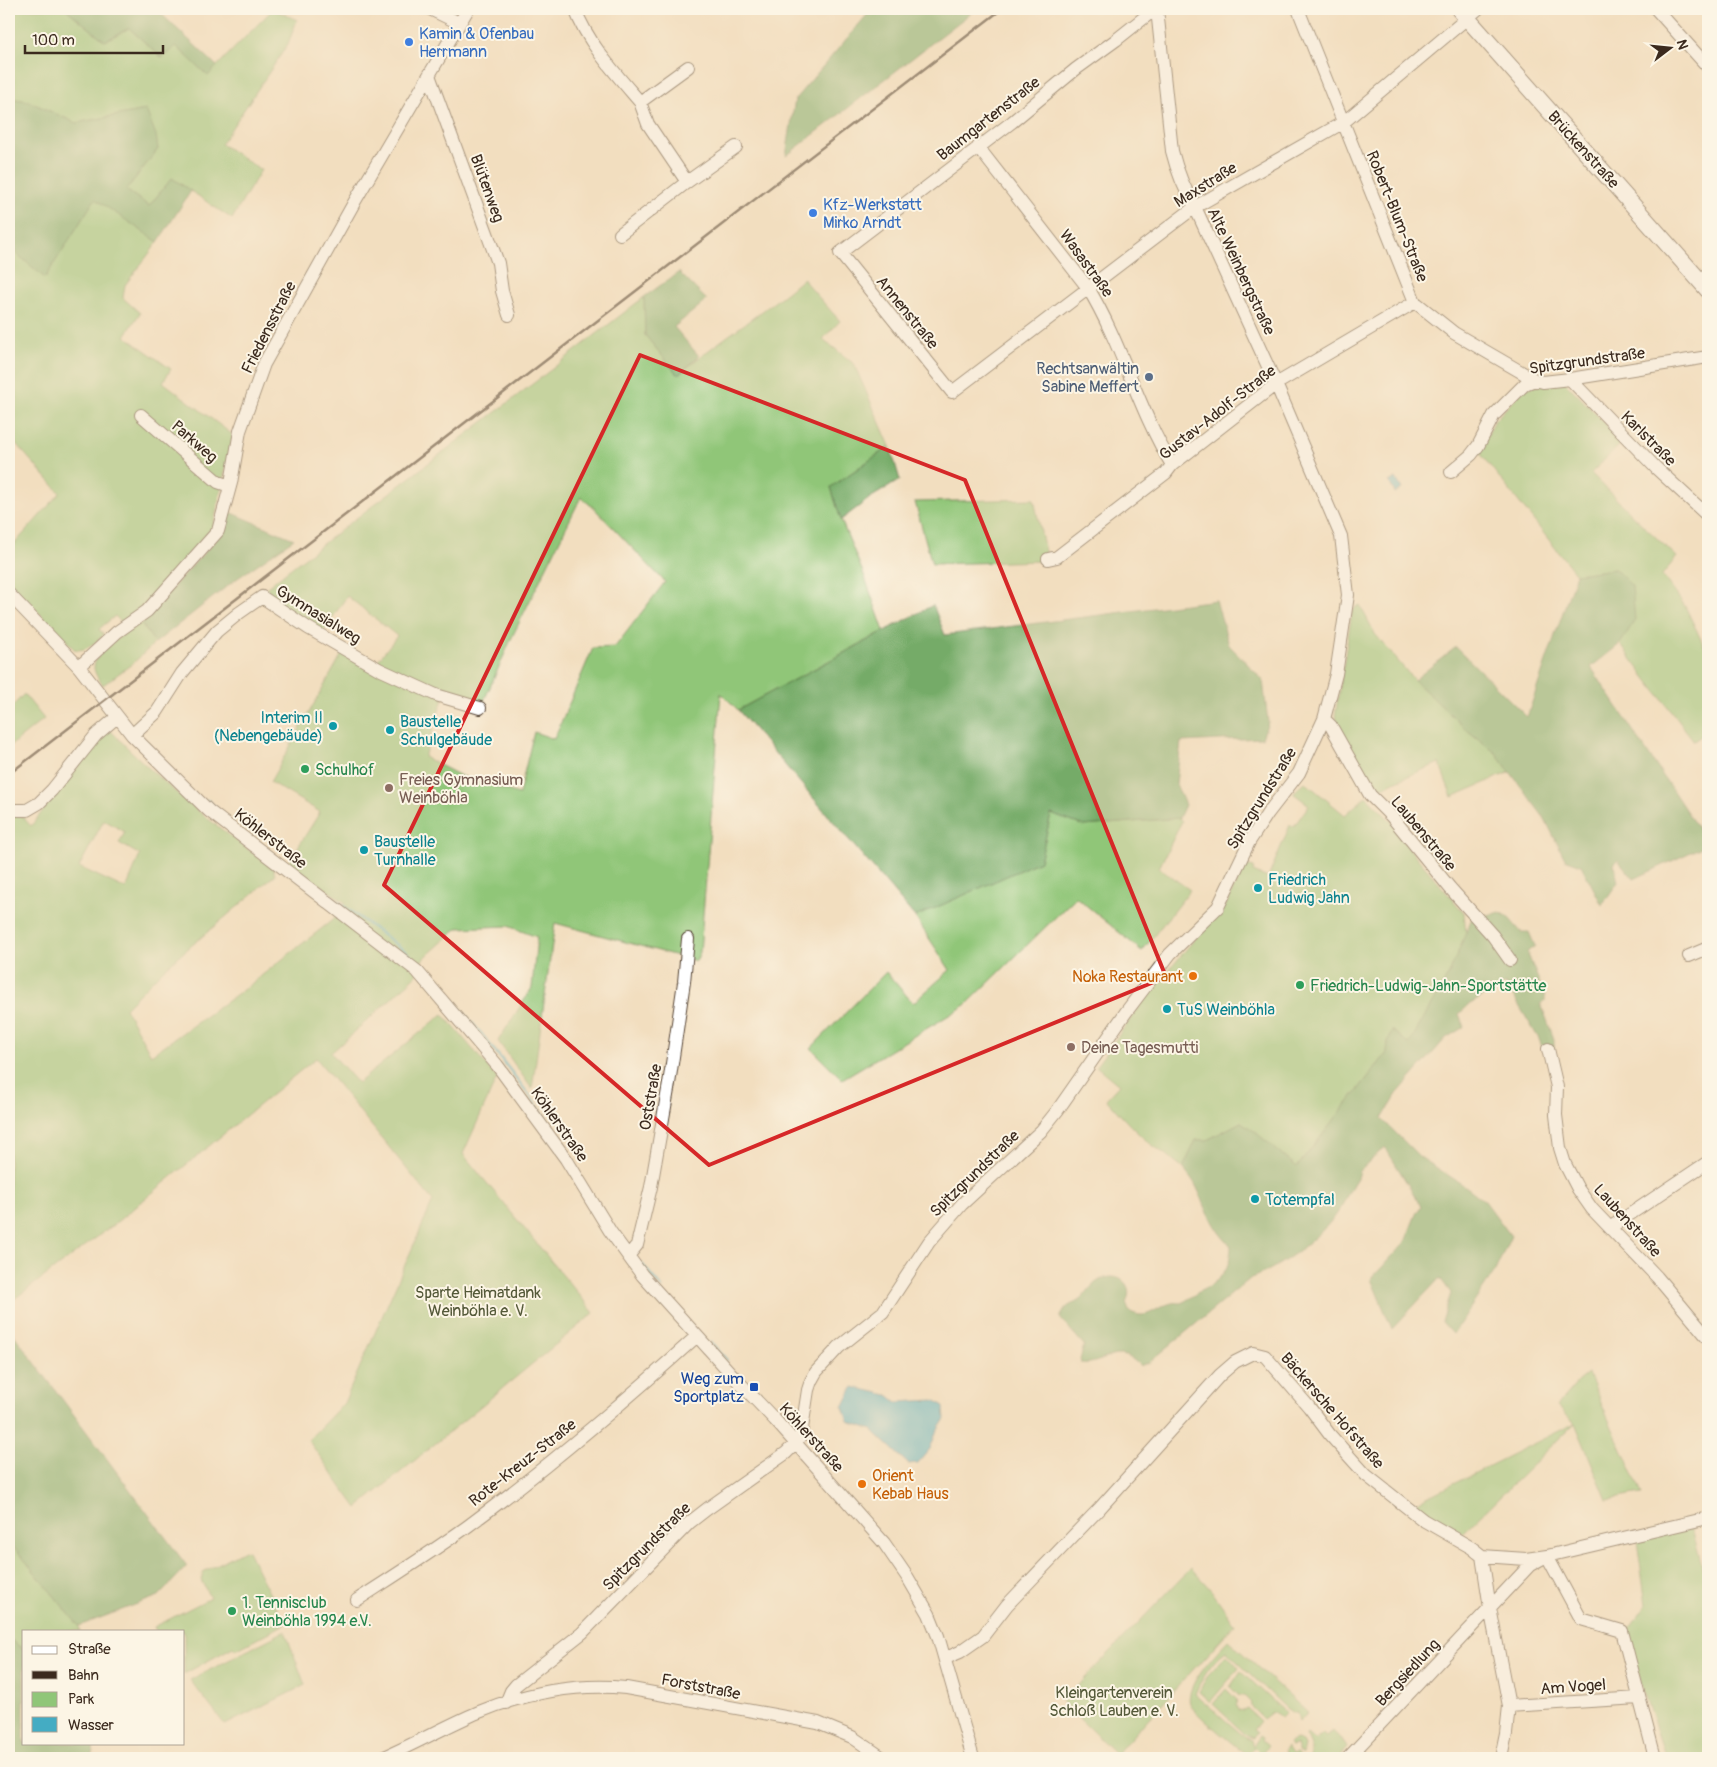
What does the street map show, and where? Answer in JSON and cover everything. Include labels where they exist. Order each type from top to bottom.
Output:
[{"type":"main road","name":"Brückenstraße","points":[[1468,12],[1708,290]]},
{"type":"street","points":[[430,9],[459,23]]},
{"type":"street","name":"Friedensstraße","points":[[79,667],[116,632],[147,611],[218,530],[231,483],[240,431],[264,364],[334,238],[468,9]]},
{"type":"street","points":[[575,9],[578,18],[613,72],[640,102],[648,124],[687,182]]},
{"type":"street","name":"Baumgartenstraße","points":[[840,253],[1156,9]]},
{"type":"street","name":"Alte Weinbergstraße","points":[[1156,9],[1172,151],[1183,186],[1195,207],[1276,384],[1341,536]]},
{"type":"street","name":"Robert-Blum-Straße","points":[[1298,9],[1415,302],[1454,333],[1535,380]]},
{"type":"street","points":[[1656,9],[1708,67]]},
{"type":"street","name":"Maxstraße","points":[[952,392],[1195,207],[1344,122],[1468,12]]},
{"type":"street","points":[[640,102],[688,67]]},
{"type":"street","name":"Blütenweg","points":[[428,75],[498,263],[508,315]]},
{"type":"street","points":[[620,234],[736,147]]},
{"type":"street","name":"Wasastraße","points":[[978,148],[1088,288],[1102,312],[1129,378],[1172,465]]},
{"type":"street","name":"Annenstraße","points":[[840,253],[952,392]]},
{"type":"street","name":"Gustav-Adolf-Straße","points":[[1048,559],[1057,557],[1107,520],[1166,473],[1172,465],[1276,384],[1415,302]]},
{"type":"street","name":"Spitzgrundstraße","points":[[1450,472],[1471,455],[1478,446],[1494,415],[1525,384],[1535,380],[1544,382],[1570,379],[1708,357]]},
{"type":"street","name":"Karlstraße","points":[[1570,379],[1656,468],[1708,516]]},
{"type":"street","name":"Parkweg","points":[[142,415],[218,482],[224,484],[231,483]]},
{"type":"street","name":"Spitzgrundstraße","points":[[506,1703],[516,1685],[582,1633],[689,1523],[707,1508],[786,1453],[795,1444],[801,1435],[808,1390],[813,1377],[839,1347],[883,1312],[929,1242],[962,1204],[1046,1126],[1126,1012],[1170,954],[1218,907],[1249,842],[1268,813],[1299,773],[1324,719],[1336,674],[1348,595],[1341,536]]},
{"type":"street","name":"Köhlerstraße","points":[[9,594],[79,667],[132,735],[209,811],[417,971],[503,1073],[566,1159],[642,1275],[874,1529],[884,1543],[908,1578],[928,1614],[946,1658],[973,1758]]},
{"type":"street","name":"Gymnasialweg","points":[[132,735],[157,712],[182,673],[217,631],[262,597],[308,628],[379,669],[436,695],[480,708]]},
{"type":"street","points":[[9,810],[27,810],[39,803],[52,790],[96,734],[117,717]]},
{"type":"street","name":"Laubenstraße","points":[[1324,719],[1330,726],[1370,795],[1392,816],[1450,888],[1494,936],[1510,960]]},
{"type":"street","name":"Oststraße","points":[[628,1256],[637,1245],[651,1187],[669,1084],[684,982],[688,939]]},
{"type":"street","points":[[1689,956],[1708,948]]},
{"type":"street","name":"Laubenstraße","points":[[1548,1049],[1557,1087],[1557,1130],[1560,1148],[1565,1164],[1586,1202],[1658,1277],[1708,1338]]},
{"type":"street","points":[[1611,1227],[1708,1162]]},
{"type":"street","name":"Rote-Kreuz-Straße","points":[[357,1600],[467,1527],[534,1475],[620,1406],[696,1336]]},
{"type":"street","name":"Bäckersche Hofstraße","points":[[946,1658],[960,1652],[983,1636],[1007,1605],[1099,1509],[1220,1376],[1235,1362],[1253,1353],[1265,1356],[1309,1407],[1330,1435],[1366,1475],[1423,1520],[1472,1548],[1482,1556]]},
{"type":"street","points":[[1501,1758],[1509,1706],[1482,1556],[1526,1559],[1547,1556],[1708,1518]]},
{"type":"street","points":[[1490,1608],[1530,1565],[1547,1556]]},
{"type":"street","points":[[1547,1556],[1581,1619],[1622,1631],[1655,1758]]},
{"type":"street","name":"Bergsiedlung","points":[[1348,1758],[1490,1608]]},
{"type":"street","name":"Forststraße","points":[[506,1703],[552,1691],[577,1687],[626,1688],[818,1723],[852,1737],[883,1758]]},
{"type":"street","name":"Am Vogel","points":[[1509,1706],[1639,1698]]},
{"type":"street","points":[[382,1758],[480,1712],[506,1703]]},
{"type":"highlighted area","points":[[640,355],[965,480],[1166,977],[709,1165],[384,885]]},
{"type":"green space","points":[[9,9],[66,9],[105,41],[129,28],[162,58],[176,46],[208,75],[273,9],[297,20],[288,44],[221,144],[261,170],[232,219],[172,178],[149,206],[126,190],[158,149],[146,110],[76,123],[28,101],[9,98]]},
{"type":"green space","points":[[66,9],[156,9],[217,66],[208,76],[176,46],[162,58],[129,28],[105,41]]},
{"type":"green space","points":[[872,9],[976,9],[786,156],[795,99]]},
{"type":"green space","points":[[9,98],[28,101],[76,123],[146,110],[156,135],[158,149],[126,190],[149,206],[172,178],[191,191],[158,242],[95,199],[45,278],[9,247]]},
{"type":"green space","points":[[95,198],[158,242],[125,285],[123,298],[140,313],[125,336],[171,369],[163,382],[233,435],[213,527],[139,611],[121,622],[115,616],[99,629],[104,635],[90,646],[78,650],[74,649],[9,582],[9,550],[60,493],[9,436],[9,247],[45,278]]},
{"type":"green space","points":[[679,272],[707,300],[674,327],[699,356],[678,375],[645,335],[644,297]]},
{"type":"green space","name":"Sparte Heimatdank Weinböhla e. V.","points":[[804,278],[806,283],[840,321],[823,339],[854,364],[890,446],[831,487],[841,520],[864,575],[884,631],[738,710],[721,693],[700,952],[696,961],[555,923],[532,1089],[498,1041],[532,988],[537,937],[508,926],[458,928],[422,960],[415,977],[331,1053],[358,1083],[443,1014],[497,1078],[463,1154],[594,1313],[357,1508],[308,1440],[344,1403],[433,1201],[316,1058],[112,1226],[9,1303],[9,815],[19,813],[31,826],[109,729],[147,767],[188,802],[273,867],[275,875],[165,968],[125,1008],[151,1055],[247,987],[335,918],[346,903],[288,863],[320,812],[270,782],[342,654],[371,669],[397,636],[347,596],[319,638],[255,597],[644,297],[645,335],[678,375]],"holes":[[[581,497],[595,509],[665,582],[615,647],[593,648],[554,739],[534,732],[519,794],[461,776],[424,757],[446,690],[482,705],[512,637]],[[104,820],[125,832],[119,843],[140,855],[126,889],[79,867]]]},
{"type":"green space","points":[[1565,382],[1623,442],[1591,473],[1677,557],[1662,575],[1685,606],[1705,648],[1708,646],[1708,731],[1694,741],[1620,644],[1635,620],[1615,569],[1576,574],[1479,452],[1495,420],[1524,389]]},
{"type":"green space","points":[[890,446],[900,480],[870,498],[841,520],[831,487]]},
{"type":"green space","points":[[1034,499],[1047,561],[932,564],[915,502]]},
{"type":"green space","points":[[230,512],[294,539],[235,580],[155,643],[141,623],[227,527]]},
{"type":"green space","points":[[1615,569],[1632,586],[1635,620],[1620,644],[1591,667],[1708,844],[1634,879],[1618,860],[1614,864],[1618,882],[1602,905],[1581,865],[1565,859],[1545,819],[1496,753],[1467,730],[1414,680],[1456,647],[1527,717],[1576,574]]},
{"type":"green space","points":[[1216,600],[1229,645],[1263,680],[1268,722],[1262,738],[1181,742],[1176,784],[1185,805],[1179,818],[1084,826],[1051,814],[1040,861],[915,917],[738,710],[933,605],[945,635]]},
{"type":"green space","points":[[1360,605],[1375,634],[1414,680],[1467,730],[1496,753],[1510,772],[1452,797],[1439,763],[1373,791],[1353,755],[1335,716],[1352,613]]},
{"type":"green space","points":[[141,623],[155,643],[132,664],[103,685],[95,672],[96,660],[113,642]]},
{"type":"green space","points":[[24,694],[44,719],[9,747],[9,710]]},
{"type":"green space","name":"Friedrich-Ludwig-Jahn-Sportstätte","points":[[1305,782],[1345,815],[1366,796],[1391,821],[1408,847],[1464,913],[1466,934],[1450,972],[1409,1045],[1393,1031],[1388,1042],[1387,1053],[1297,1167],[1241,1122],[1207,1140],[1196,1140],[1183,1168],[1144,1139],[1106,1099],[1119,1085],[1096,1066],[1146,998],[1198,935],[1225,907],[1245,865],[1254,867],[1253,872],[1268,878],[1290,825],[1294,826],[1309,805],[1293,793]]},
{"type":"green space","points":[[1051,814],[1084,826],[1179,818],[1182,821],[1159,868],[1190,890],[1142,951],[1076,897],[966,1005],[842,1079],[811,1048],[886,972],[913,1003],[950,970],[915,917],[1040,861]]},
{"type":"green space","points":[[1500,912],[1509,918],[1521,932],[1529,932],[1535,946],[1527,952],[1545,996],[1545,1002],[1541,1004],[1554,1039],[1554,1048],[1543,1051],[1539,1039],[1506,984],[1470,1004],[1459,1014],[1464,1027],[1446,1038],[1397,1094],[1382,1119],[1420,1157],[1485,1201],[1511,1236],[1495,1271],[1453,1334],[1442,1322],[1451,1293],[1440,1278],[1392,1329],[1371,1279],[1405,1242],[1421,1206],[1385,1147],[1359,1171],[1337,1214],[1316,1237],[1273,1268],[1251,1278],[1150,1362],[1140,1366],[1132,1359],[1117,1355],[1096,1362],[1081,1363],[1084,1345],[1060,1318],[1065,1309],[1079,1301],[1100,1280],[1114,1277],[1123,1281],[1128,1289],[1126,1303],[1129,1311],[1141,1315],[1151,1313],[1166,1305],[1184,1301],[1217,1280],[1226,1270],[1231,1246],[1214,1225],[1196,1185],[1183,1168],[1196,1140],[1207,1140],[1241,1122],[1297,1167],[1387,1053],[1392,1030],[1409,1044],[1450,972],[1471,920]]},
{"type":"green space","points":[[9,1328],[187,1566],[159,1596],[79,1626],[9,1541]]},
{"type":"green space","points":[[1588,1374],[1642,1494],[1607,1500],[1575,1423],[1557,1406],[1577,1383]]},
{"type":"green space","points":[[1575,1423],[1460,1536],[1411,1505]]},
{"type":"green space","points":[[1692,1528],[1708,1590],[1708,1758],[1666,1758],[1643,1691],[1628,1630],[1646,1605],[1637,1541]]},
{"type":"green space","points":[[9,1541],[79,1626],[80,1630],[22,1630],[22,1648],[9,1638]]},
{"type":"green space","name":"1. Tennisclub Weinböhla 1994 e.V.","points":[[244,1550],[248,1551],[285,1624],[236,1650],[233,1647],[185,1673],[185,1630],[156,1630],[154,1627],[210,1598],[201,1580],[203,1572]]},
{"type":"green space","name":"Kleingartenverein Schloß Lauben e. V.","points":[[1191,1568],[1211,1590],[1235,1624],[1116,1754],[1062,1702]]},
{"type":"green space","points":[[285,1631],[305,1685],[225,1725],[190,1680]]},
{"type":"green space","points":[[9,1639],[22,1649],[22,1744],[95,1744],[91,1758],[9,1758]]},
{"type":"green space","points":[[1228,1640],[1308,1713],[1299,1722],[1297,1713],[1293,1713],[1286,1708],[1226,1651],[1221,1655],[1208,1670],[1195,1694],[1246,1738],[1251,1740],[1253,1746],[1260,1736],[1263,1738],[1262,1740],[1268,1745],[1261,1754],[1254,1747],[1247,1755],[1206,1722],[1190,1704],[1189,1696],[1196,1679]]},
{"type":"green space","points":[[1227,1655],[1239,1668],[1210,1702],[1199,1692],[1207,1676]]},
{"type":"green space","points":[[1241,1671],[1286,1713],[1281,1718],[1272,1712],[1263,1719],[1251,1707],[1248,1698],[1239,1696],[1230,1687]]},
{"type":"green space","points":[[1226,1689],[1237,1700],[1236,1705],[1239,1710],[1247,1709],[1260,1721],[1253,1730],[1257,1733],[1253,1738],[1247,1736],[1213,1704]]},
{"type":"green space","points":[[1332,1731],[1342,1739],[1347,1748],[1338,1758],[1311,1758],[1311,1746],[1306,1735],[1315,1741],[1323,1733],[1326,1736]]},
{"type":"green space","points":[[1296,1740],[1302,1742],[1304,1746],[1302,1754],[1298,1751],[1296,1745],[1291,1746],[1289,1743]]},
{"type":"green space","points":[[1287,1746],[1292,1754],[1297,1753],[1300,1756],[1298,1758],[1286,1757],[1284,1751]]},
{"type":"water","points":[[1396,478],[1402,489],[1395,493],[1389,482]]},
{"type":"water","points":[[853,1387],[888,1395],[897,1402],[934,1400],[944,1406],[945,1419],[936,1433],[930,1449],[918,1463],[908,1464],[872,1430],[848,1421],[843,1407]]},
{"type":"waterway","points":[[207,800],[218,810]]},
{"type":"waterway","points":[[319,888],[405,951],[436,981],[481,1033],[534,1101],[567,1151]]},
{"type":"waterway","points":[[642,1264],[662,1288]]},
{"type":"waterway","points":[[711,1342],[727,1360]]},
{"type":"railway","points":[[9,774],[1002,9]]},
{"type":"place","name":"Kamin & Ofenbau Herrmann","points":[[409,42]]},
{"type":"place","name":"Kfz-Werkstatt Mirko Arndt","points":[[813,213]]},
{"type":"place","name":"Rechtsanwältin Sabine Meffert","points":[[1149,377]]},
{"type":"place","name":"Interim II (Nebengebäude)","points":[[333,726]]},
{"type":"place","name":"Baustelle Schulgebäude","points":[[390,730]]},
{"type":"place","name":"Schulhof","points":[[305,769]]},
{"type":"place","name":"Freies Gymnasium Weinböhla","points":[[389,788]]},
{"type":"place","name":"Baustelle Turnhalle","points":[[364,850]]},
{"type":"place","name":"Friedrich Ludwig Jahn","points":[[1258,888]]},
{"type":"place","name":"Noka Restaurant","points":[[1193,976]]},
{"type":"place","name":"Friedrich-Ludwig-Jahn-Sportstätte","points":[[1300,985]]},
{"type":"place","name":"TuS Weinböhla","points":[[1167,1009]]},
{"type":"place","name":"Deine Tagesmutti","points":[[1071,1047]]},
{"type":"place","name":"Totempfal","points":[[1255,1199]]},
{"type":"place","name":"Weg zum Sportplatz","points":[[754,1387]]},
{"type":"place","name":"Orient Kebab Haus","points":[[862,1484]]},
{"type":"place","name":"1. Tennisclub Weinböhla 1994 e.V.","points":[[232,1611]]}]
